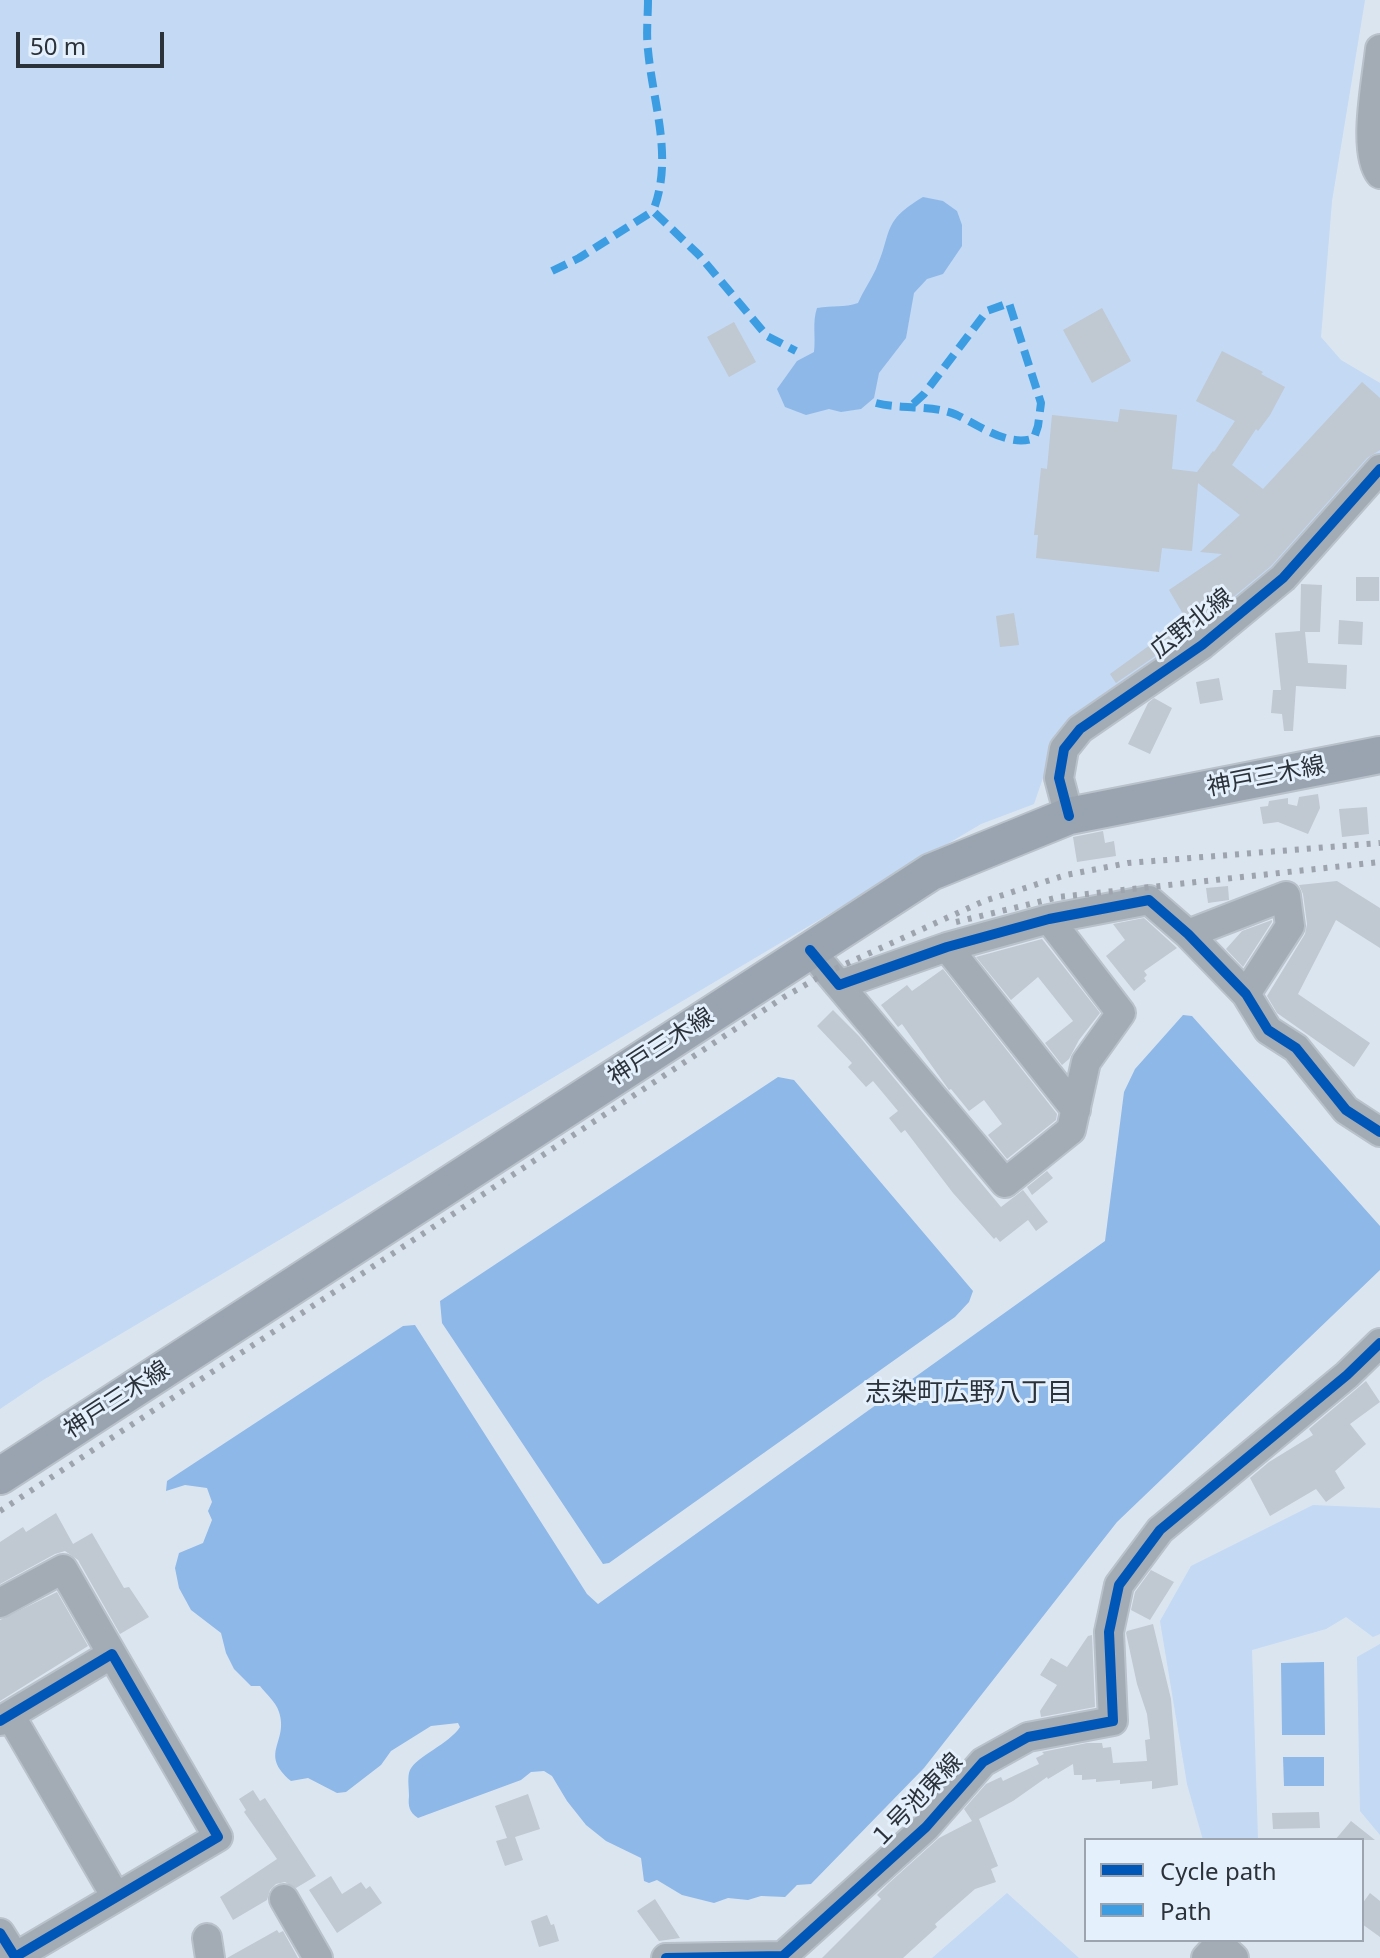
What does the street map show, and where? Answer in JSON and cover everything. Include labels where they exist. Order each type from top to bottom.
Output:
[{"type":"main road","name":"神戸三木線","points":[[0,1476],[931,872],[1069,816],[1380,755]]},
{"type":"street","points":[[1380,49],[1371,149],[1374,166],[1380,174]]},
{"type":"street","name":"広野北線","points":[[1069,816],[1059,778],[1064,749],[1080,729],[1202,645],[1283,578],[1380,469]]},
{"type":"street","points":[[1188,934],[1286,896],[1290,926],[1246,994]]},
{"type":"street","points":[[839,985],[947,947],[1049,919],[1149,900],[1188,934],[1246,994],[1268,1030],[1296,1048],[1346,1110],[1380,1132]]},
{"type":"street","points":[[810,950],[1005,1183],[1071,1130],[1086,1062],[1121,1013],[1049,919]]},
{"type":"street","points":[[947,947],[1076,1110]]},
{"type":"street","name":"１号池東線","points":[[666,1958],[783,1956],[926,1827],[983,1762],[1028,1737],[1113,1721],[1109,1632],[1119,1585],[1160,1530],[1347,1375],[1380,1343]]},
{"type":"street","points":[[0,1603],[63,1569],[218,1837],[116,1897],[7,1945]]},
{"type":"street","points":[[112,1654],[5,1718],[116,1897]]},
{"type":"street","points":[[284,1899],[318,1958]]},
{"type":"shaded area","points":[[0,0],[1365,0],[1332,201],[1321,337],[1341,360],[1380,383],[1380,462],[1273,579],[1056,740],[1034,804],[981,824],[43,1380],[0,1409]]},
{"type":"shaded area","points":[[1313,1505],[1380,1508],[1380,1634],[1373,1637],[1346,1617],[1326,1629],[1252,1650],[1258,1838],[1202,1838],[1187,1784],[1160,1621],[1191,1566]]},
{"type":"shaded area","points":[[1380,1644],[1380,1835],[1360,1811],[1357,1657]]},
{"type":"shaded area","points":[[1007,1893],[1079,1958],[932,1958]]},
{"type":"water","points":[[923,197],[943,201],[957,211],[962,225],[962,246],[943,274],[927,279],[914,293],[906,338],[879,373],[874,398],[861,409],[841,412],[829,409],[806,415],[785,407],[777,389],[797,361],[814,352],[817,308],[858,303],[876,269],[894,221]]},
{"type":"water","points":[[1183,1015],[1192,1016],[1380,1226],[1380,1270],[1117,1522],[924,1768],[811,1884],[797,1885],[785,1897],[728,1898],[714,1903],[682,1895],[657,1880],[644,1881],[641,1858],[606,1841],[586,1825],[552,1776],[544,1771],[531,1772],[521,1780],[418,1818],[409,1806],[410,1770],[455,1733],[460,1727],[458,1723],[431,1726],[391,1751],[381,1765],[346,1792],[337,1793],[308,1778],[291,1781],[281,1771],[275,1755],[281,1723],[278,1708],[260,1686],[251,1686],[234,1669],[221,1633],[191,1610],[179,1588],[175,1568],[179,1553],[203,1543],[212,1520],[208,1511],[212,1502],[207,1488],[185,1485],[166,1491],[167,1481],[403,1326],[415,1325],[587,1594],[598,1604],[1105,1241],[1124,1092],[1135,1069]]},
{"type":"water","points":[[778,1077],[794,1080],[973,1291],[969,1302],[955,1317],[609,1563],[603,1564],[442,1323],[440,1301]]},
{"type":"water","points":[[1324,1662],[1325,1735],[1282,1735],[1281,1663]]},
{"type":"water","points":[[1283,1757],[1324,1757],[1324,1786],[1284,1786]]},
{"type":"building","points":[[1102,308],[1131,361],[1092,383],[1063,330]]},
{"type":"building","points":[[734,322],[756,362],[729,377],[707,337]]},
{"type":"building","points":[[1222,351],[1285,387],[1270,415],[1258,431],[1256,429],[1232,465],[1263,489],[1362,382],[1380,398],[1380,450],[1367,458],[1271,566],[1192,631],[1116,683],[1110,674],[1186,619],[1169,590],[1222,554],[1200,552],[1240,515],[1198,483],[1192,551],[1162,548],[1159,572],[1036,558],[1038,535],[1034,535],[1041,468],[1047,469],[1052,415],[1118,422],[1120,409],[1177,415],[1172,469],[1197,472],[1235,421],[1196,401]]},
{"type":"building","points":[[1356,577],[1379,577],[1379,601],[1356,601]]},
{"type":"building","points":[[1301,584],[1322,585],[1320,632],[1305,632],[1308,663],[1347,665],[1346,689],[1296,686],[1293,731],[1284,731],[1282,714],[1271,713],[1273,690],[1281,690],[1275,633],[1300,631]]},
{"type":"building","points":[[1014,613],[1019,645],[1000,647],[996,616]]},
{"type":"building","points":[[1339,620],[1363,622],[1362,645],[1338,644]]},
{"type":"building","points":[[1219,678],[1223,700],[1200,704],[1196,682]]},
{"type":"building","points":[[1154,698],[1172,708],[1150,754],[1128,744],[1148,703]]},
{"type":"building","points":[[1318,794],[1320,808],[1308,834],[1278,822],[1263,824],[1260,807],[1268,806],[1269,801],[1288,798],[1288,804],[1297,806],[1299,797]]},
{"type":"building","points":[[1367,807],[1369,834],[1342,837],[1339,809]]},
{"type":"building","points":[[1103,831],[1105,843],[1114,841],[1116,856],[1077,862],[1073,837]]},
{"type":"building","points":[[1337,881],[1380,908],[1380,948],[1336,920],[1298,994],[1370,1043],[1354,1067],[1277,1013],[1267,996],[1305,934],[1307,924],[1299,885]]},
{"type":"building","points":[[1228,886],[1229,900],[1208,903],[1206,888]]},
{"type":"building","points":[[1144,918],[1177,948],[1144,971],[1146,981],[1134,991],[1106,956],[1125,940],[1113,924]]},
{"type":"building","points":[[1272,920],[1243,967],[1226,949],[1242,931]]},
{"type":"building","points":[[1042,939],[1100,1013],[1062,1065],[1045,1043],[1073,1021],[1038,977],[1011,1000],[976,957]]},
{"type":"building","points":[[943,969],[1057,1114],[1056,1120],[1007,1159],[988,1135],[1002,1124],[984,1100],[969,1111],[949,1090],[902,1024],[898,1027],[881,1005],[907,985],[912,991]]},
{"type":"building","points":[[833,1010],[859,1036],[1001,1207],[1023,1190],[1048,1222],[1036,1231],[1028,1220],[1000,1242],[996,1237],[994,1239],[953,1193],[905,1130],[901,1133],[889,1118],[898,1111],[873,1081],[866,1087],[848,1067],[852,1063],[817,1026]]},
{"type":"building","points":[[1047,1171],[1053,1178],[1032,1195],[1027,1187]]},
{"type":"building","points":[[1366,1381],[1380,1402],[1350,1424],[1366,1444],[1335,1471],[1345,1488],[1326,1502],[1316,1489],[1270,1516],[1250,1478],[1269,1462],[1313,1435],[1309,1429]]},
{"type":"building","points":[[56,1513],[73,1544],[92,1533],[124,1588],[129,1587],[149,1617],[120,1634],[78,1560],[65,1551],[0,1584],[0,1542],[23,1527],[26,1532]]},
{"type":"building","points":[[1151,1570],[1174,1582],[1150,1620],[1131,1610],[1135,1592]]},
{"type":"building","points":[[57,1592],[88,1646],[0,1701],[0,1620]]},
{"type":"building","points":[[1153,1624],[1171,1699],[1178,1785],[1152,1789],[1152,1781],[1120,1784],[1120,1780],[1082,1780],[1082,1775],[1074,1775],[1073,1764],[979,1819],[998,1866],[991,1869],[996,1882],[975,1889],[935,1924],[937,1927],[903,1958],[822,1958],[881,1899],[877,1895],[889,1883],[939,1838],[972,1821],[964,1809],[986,1784],[1001,1777],[1003,1781],[1039,1764],[1036,1758],[1044,1754],[1042,1752],[1087,1743],[1102,1743],[1103,1748],[1111,1747],[1113,1763],[1147,1761],[1145,1740],[1150,1739],[1147,1714],[1126,1633]]},
{"type":"building","points":[[1092,1635],[1095,1707],[1041,1717],[1040,1711],[1057,1685],[1040,1675],[1051,1658],[1067,1667],[1088,1636]]},
{"type":"building","points":[[253,1790],[260,1801],[265,1798],[316,1876],[296,1888],[285,1882],[276,1884],[267,1900],[233,1920],[220,1897],[277,1859],[244,1812],[246,1810],[239,1799]]},
{"type":"building","points":[[528,1794],[540,1829],[515,1837],[523,1860],[505,1866],[496,1841],[507,1838],[495,1806]]},
{"type":"building","points":[[1319,1812],[1320,1828],[1273,1829],[1272,1813]]},
{"type":"building","points":[[1351,1821],[1375,1840],[1364,1838],[1337,1838]]},
{"type":"building","points":[[331,1876],[342,1894],[361,1882],[366,1889],[370,1886],[382,1903],[337,1933],[309,1890]]},
{"type":"building","points":[[1370,1893],[1380,1901],[1380,1937],[1364,1925],[1364,1901]]},
{"type":"building","points":[[655,1899],[680,1938],[659,1941],[637,1911]]},
{"type":"building","points":[[547,1915],[551,1925],[554,1924],[559,1941],[539,1947],[531,1921]]},
{"type":"building","points":[[277,1930],[279,1933],[283,1931],[298,1958],[227,1958]]},
{"type":"railway","points":[[0,1511],[784,997],[828,972],[984,901],[1066,875],[1128,863],[1380,843]]},
{"type":"railway","points":[[956,922],[1059,897],[1380,862]]},
{"type":"marked path","points":[[648,0],[647,44],[662,151],[662,171],[653,211]]},
{"type":"marked path","points":[[552,271],[579,258],[653,211],[699,255],[767,336],[796,351]]},
{"type":"marked path","points":[[876,403],[896,406],[907,407],[917,408],[927,408],[947,412],[1005,438],[1034,438],[1041,403],[1009,303],[987,311],[924,394],[910,407],[908,408]]},
{"type":"cycle path","points":[[1069,816],[1059,778],[1064,749],[1080,729],[1202,645],[1283,578],[1380,469]]},
{"type":"cycle path","points":[[810,950],[839,985],[947,947],[1049,919],[1149,900],[1188,934],[1246,994],[1268,1030],[1296,1048],[1346,1110],[1380,1132]]},
{"type":"cycle path","points":[[666,1958],[783,1956],[926,1827],[983,1762],[1028,1737],[1113,1721],[1109,1632],[1119,1585],[1160,1530],[1347,1375],[1380,1343]]},
{"type":"cycle path","points":[[0,1721],[112,1654],[218,1837],[15,1957],[0,1933]]},
{"type":"district","name":"志染町広野八丁目","points":[[969,1394]]}]
